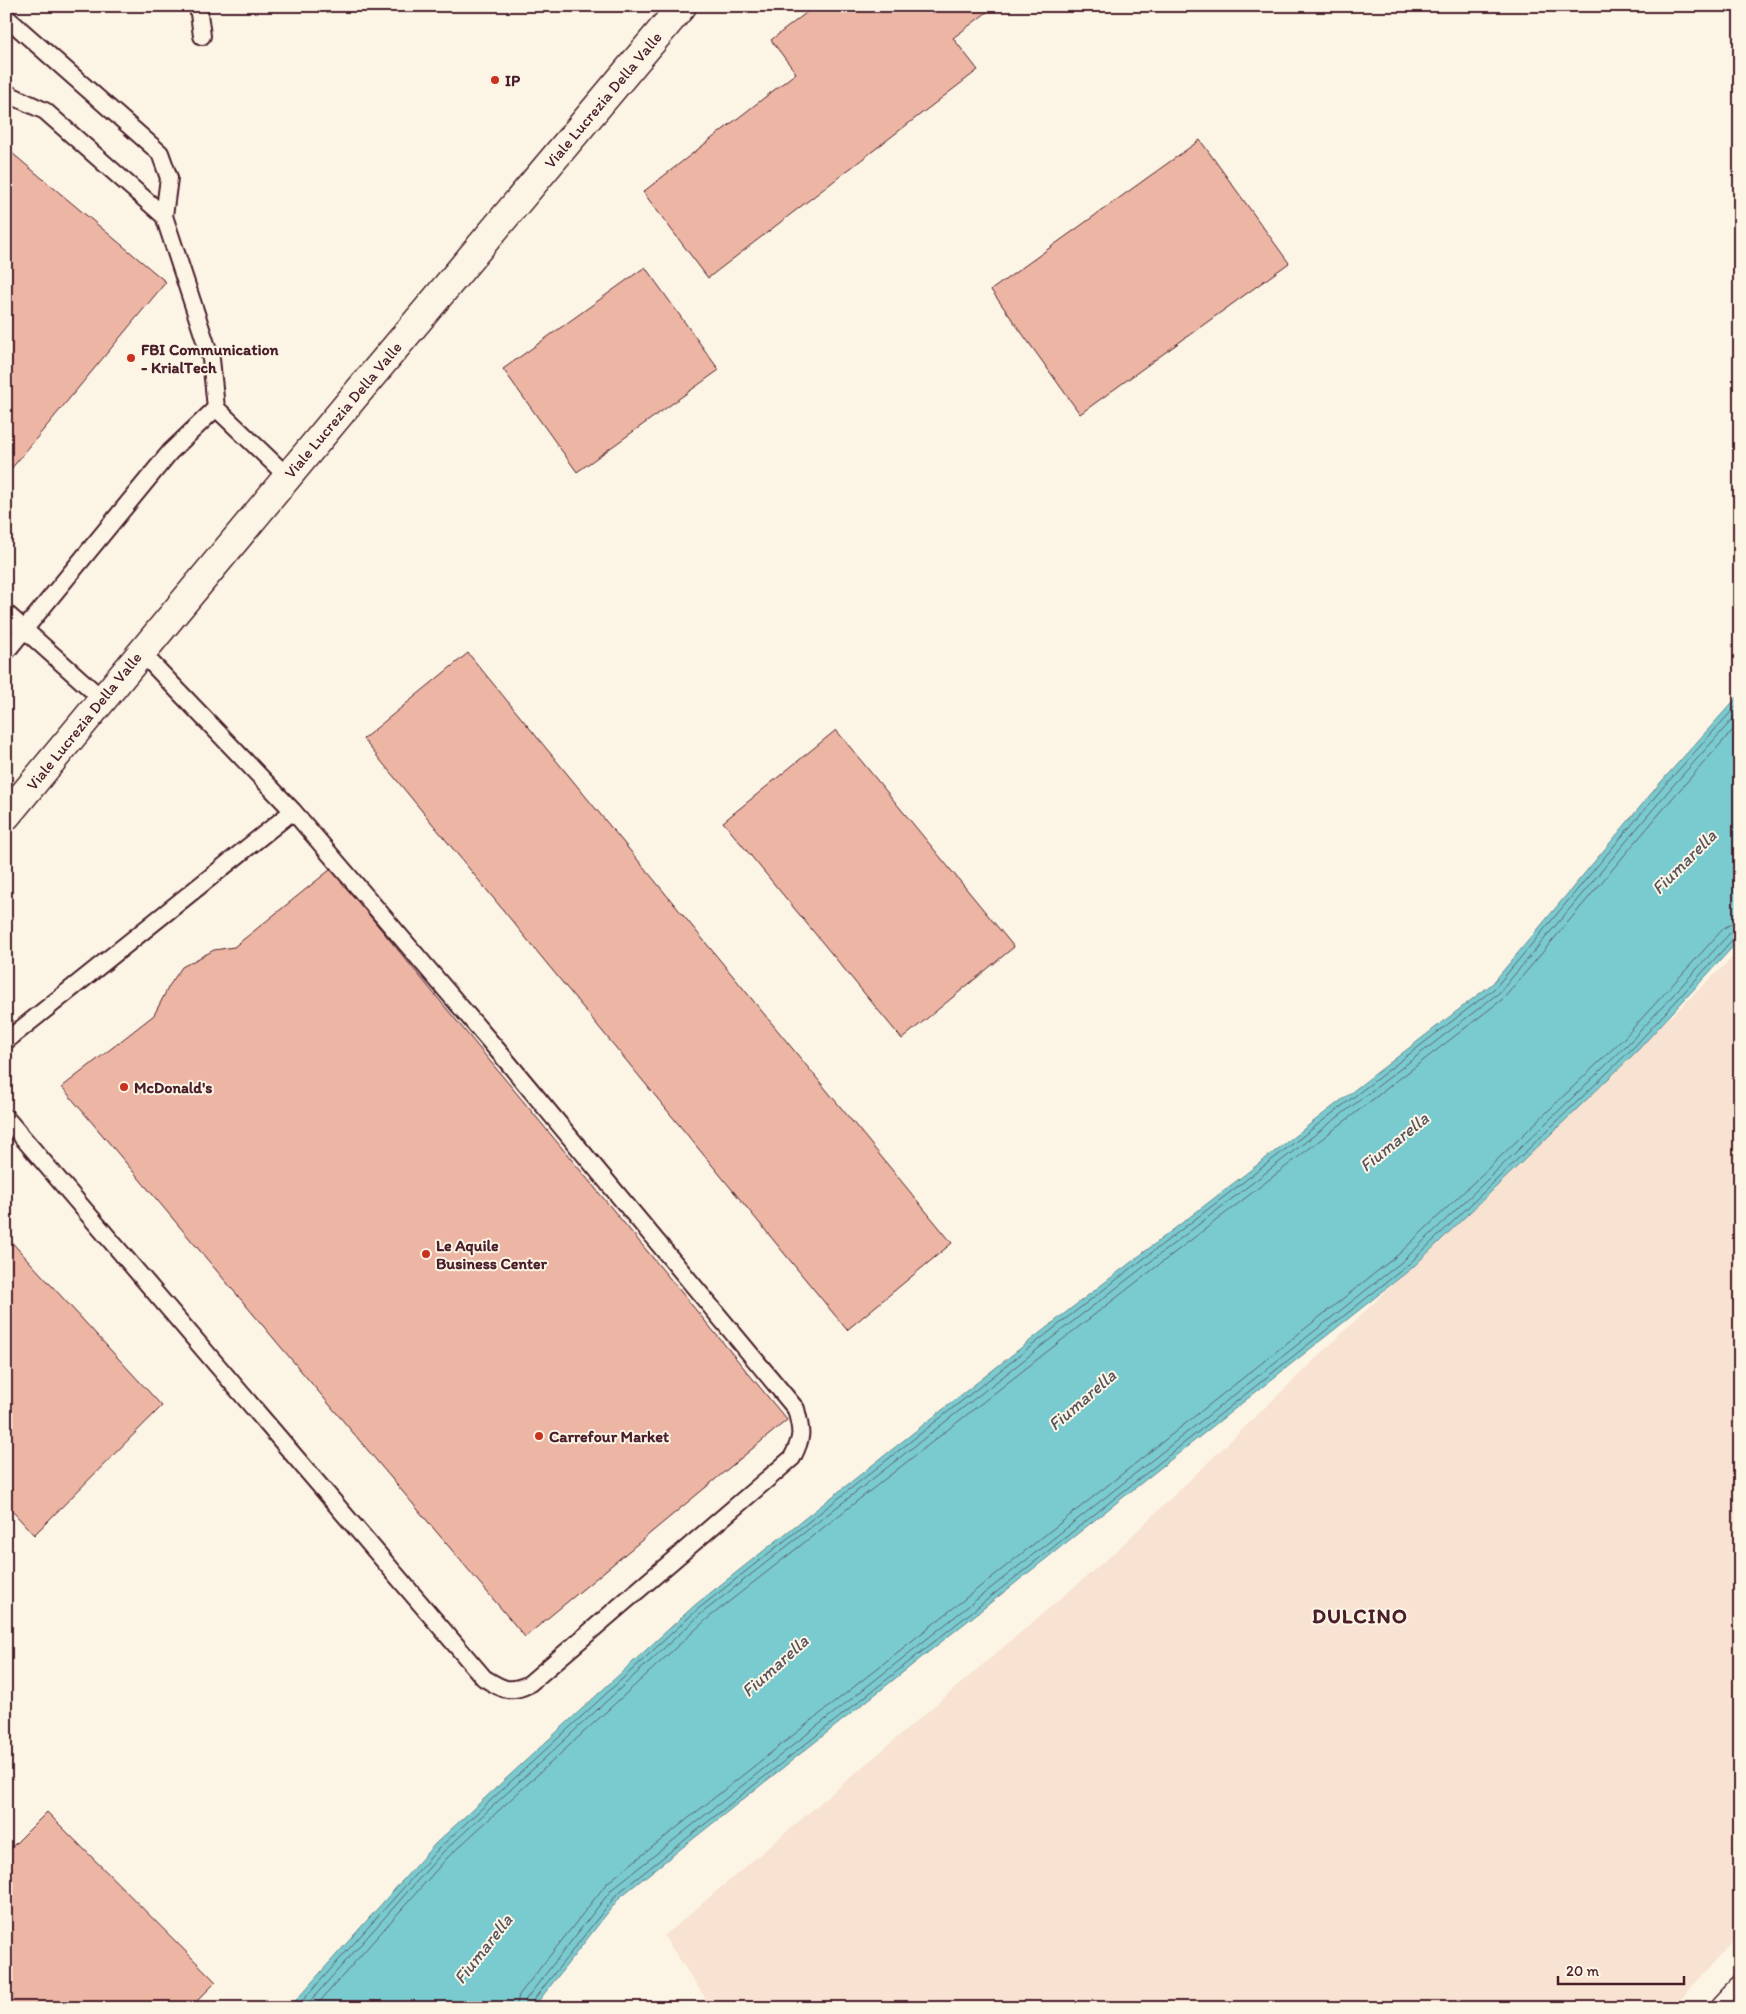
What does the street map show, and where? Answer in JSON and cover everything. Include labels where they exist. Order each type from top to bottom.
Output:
[{"type":"main road","name":"Viale Lucrezia Della Valle","points":[[6,816],[682,6]]},
{"type":"main road","points":[[1724,2008],[1740,1991]]},
{"type":"lane","points":[[198,6],[202,36]]},
{"type":"lane","points":[[9,14],[160,153],[169,178],[164,216],[211,359],[216,408],[288,476]]},
{"type":"lane","points":[[6,93],[45,111],[164,216]]},
{"type":"lane","points":[[6,652],[170,452],[216,408]]},
{"type":"lane","points":[[6,613],[102,699]]},
{"type":"lane","points":[[6,1118],[484,1678],[502,1688],[516,1690],[529,1684],[792,1458],[800,1442],[801,1427],[796,1409],[505,1058],[293,811],[141,652]]},
{"type":"lane","points":[[6,1041],[293,811]]},
{"type":"shaded area","points":[[1740,950],[1740,1933],[1673,2008],[712,2008],[664,1936],[1114,1553]]},
{"type":"water","name":"Fiumarella","points":[[1740,694],[1740,939],[1637,1051],[1412,1268],[620,1897],[533,2008],[289,2008],[435,1844],[695,1605],[1069,1310],[1492,984],[1661,782]]},
{"type":"building","points":[[815,6],[995,6],[953,38],[978,70],[708,278],[643,192],[796,73],[771,40]]},
{"type":"building","points":[[1200,140],[1289,263],[1080,414],[991,290]]},
{"type":"building","points":[[6,148],[166,282],[6,475]]},
{"type":"building","points":[[645,267],[719,370],[577,472],[503,369]]},
{"type":"building","points":[[468,653],[952,1243],[847,1330],[363,739]]},
{"type":"building","points":[[836,730],[1014,947],[902,1039],[723,822]]},
{"type":"building","name":"Le Aquile Business Center","points":[[331,869],[787,1420],[525,1637],[62,1087],[154,1015],[169,986],[182,967],[214,950],[234,947]]},
{"type":"building","points":[[6,1236],[162,1406],[34,1535],[6,1504]]},
{"type":"building","points":[[47,1812],[216,1982],[190,2008],[6,2008],[6,1853]]},
{"type":"place","name":"IP","points":[[495,80]]},
{"type":"place","name":"FBI Communication - KrialTech","points":[[131,358]]},
{"type":"place","name":"McDonald's","points":[[124,1087]]},
{"type":"place","name":"Le Aquile Business Center","points":[[426,1254]]},
{"type":"place","name":"Carrefour Market","points":[[539,1436]]},
{"type":"district","name":"DULCINO","points":[[1360,1615]]}]
